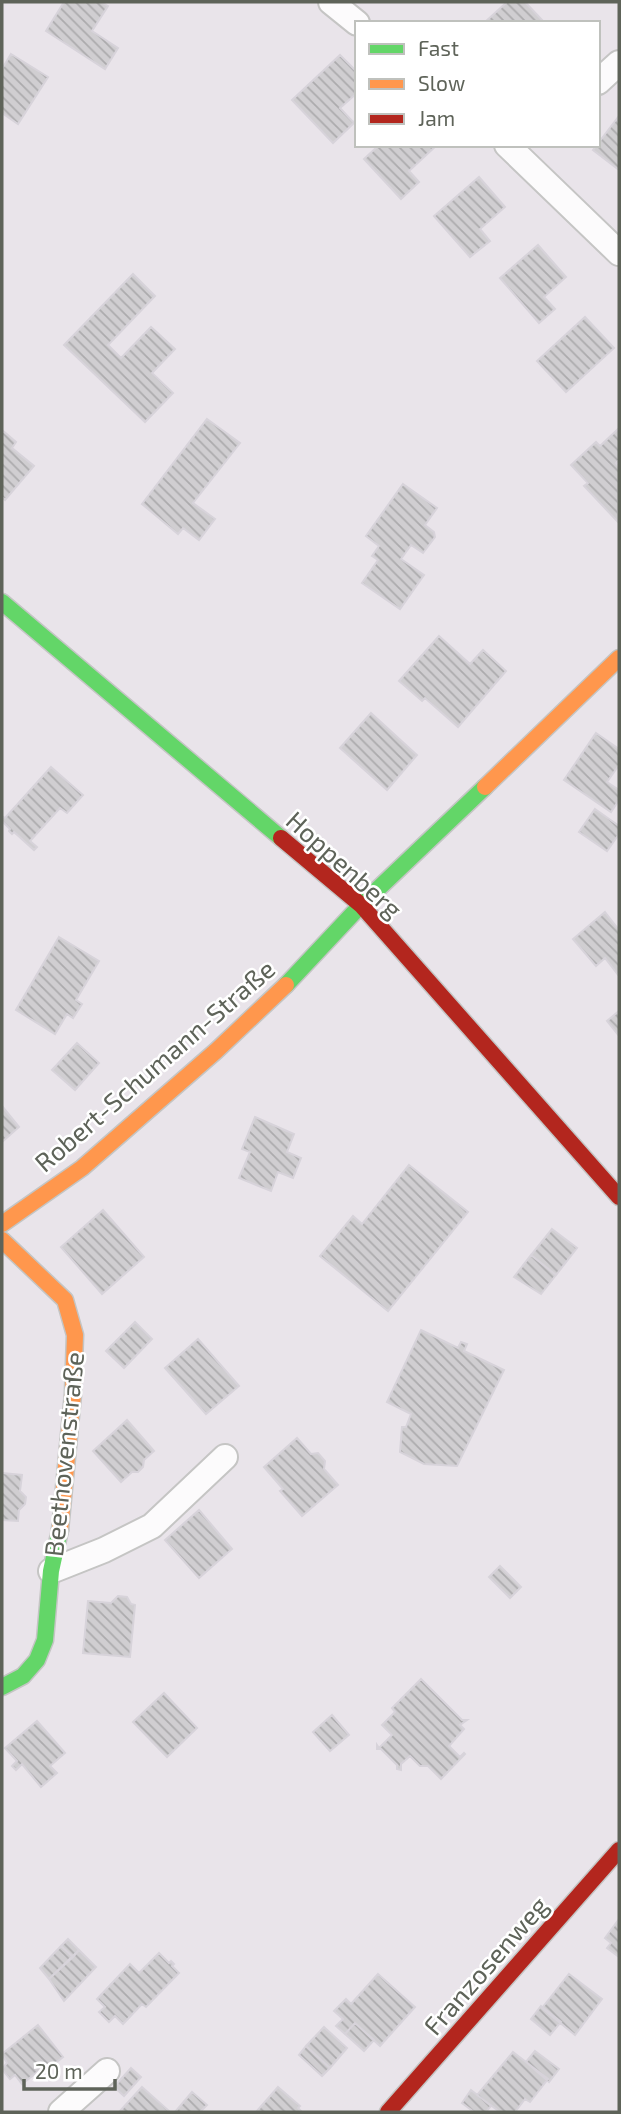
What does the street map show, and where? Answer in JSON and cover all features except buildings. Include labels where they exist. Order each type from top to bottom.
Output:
[{"type":"street","points":[[331,2],[355,21]]},
{"type":"street","points":[[600,80],[619,63]]},
{"type":"street","points":[[519,149],[619,253]]},
{"type":"street","name":"Hoppenberg","points":[[2,603],[361,905],[619,1197]]},
{"type":"street","name":"Robert-Schumann-Straße","points":[[2,1224],[82,1168],[216,1052],[289,982],[361,905],[619,658]]},
{"type":"street","name":"Beethovenstraße","points":[[2,1240],[65,1300],[75,1335],[73,1394],[62,1520],[51,1571],[46,1640],[37,1660],[23,1676],[2,1687]]},
{"type":"street","name":"Beethovenstraße","points":[[51,1571],[104,1550],[152,1526],[225,1457]]},
{"type":"street","name":"Franzosenweg","points":[[388,2112],[619,1850]]},
{"type":"street","points":[[61,2112],[107,2071]]},
{"type":"traffic: fast","points":[[2,602],[281,838]]},
{"type":"traffic: fast","points":[[286,985],[361,905],[485,787]]},
{"type":"traffic: fast","points":[[2,1687],[23,1676],[37,1660],[45,1640],[51,1571],[60,1530]]},
{"type":"traffic: slow","points":[[485,787],[619,658]]},
{"type":"traffic: slow","points":[[2,1224],[82,1168],[216,1051],[286,985]]},
{"type":"traffic: slow","points":[[2,1240],[65,1300],[75,1335],[73,1394],[60,1530]]},
{"type":"traffic: jam","points":[[281,838],[361,905],[619,1197]]},
{"type":"traffic: jam","points":[[388,2112],[619,1850]]}]
